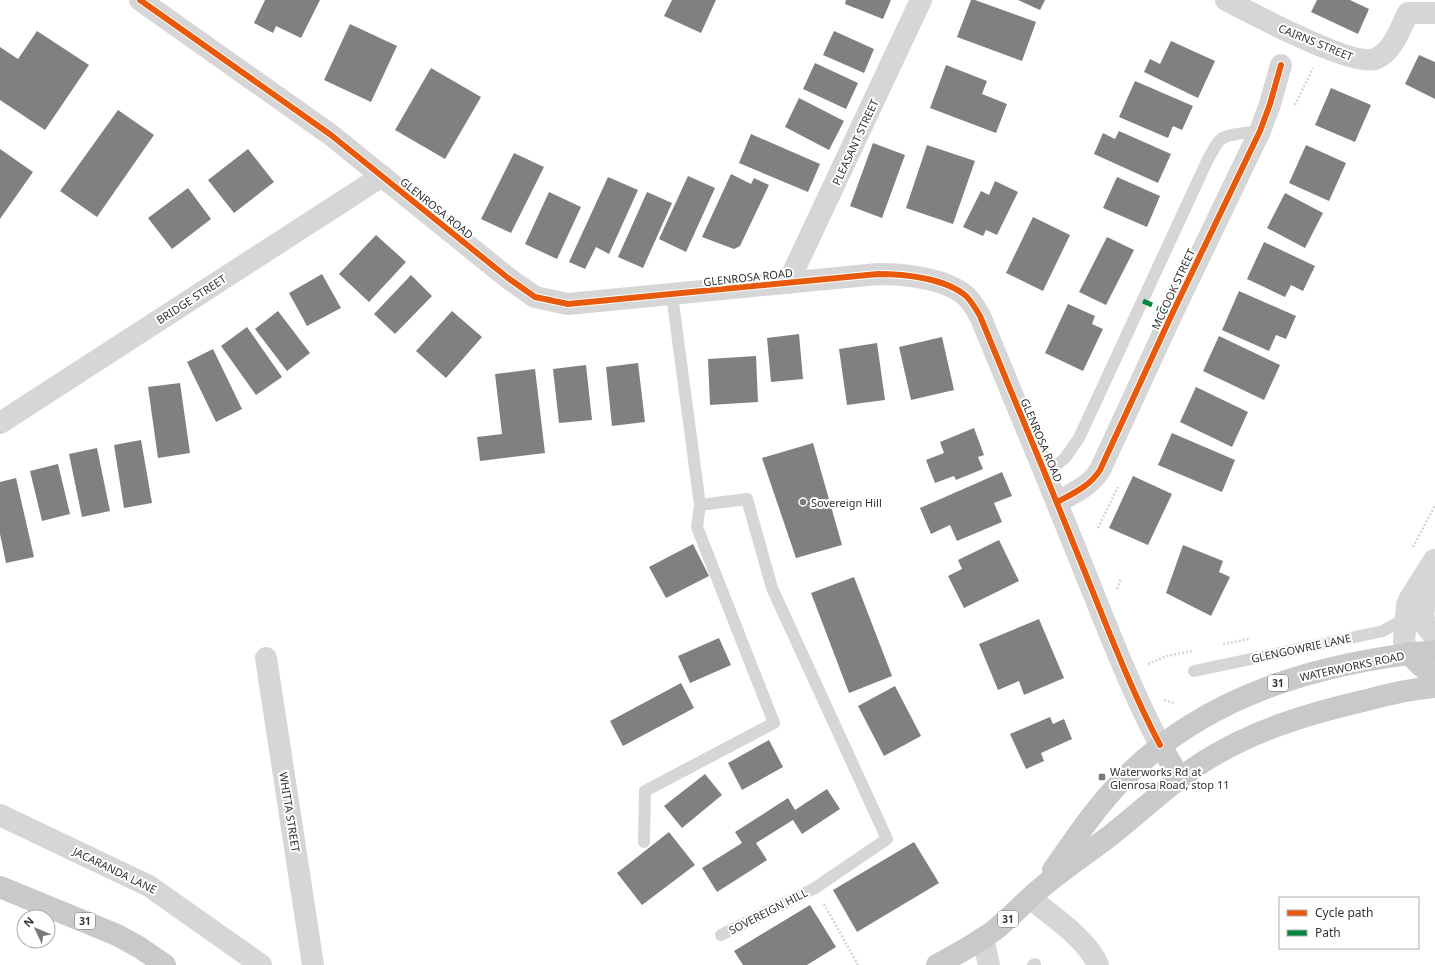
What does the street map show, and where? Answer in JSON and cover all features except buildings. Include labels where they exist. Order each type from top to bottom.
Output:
[{"type":"main road","name":"WATERWORKS ROAD","points":[[1035,893],[1101,803],[1133,769],[1160,744],[1200,718],[1250,693],[1318,671],[1375,659],[1435,651]]},
{"type":"main road","points":[[1408,654],[1435,676]]},
{"type":"main road","name":"WATERWORKS ROAD","points":[[937,965],[983,938],[1006,920],[1035,893],[1111,835],[1150,801],[1208,759],[1244,739],[1296,719],[1343,705],[1392,694],[1435,687]]},
{"type":"main road","points":[[1160,744],[1180,778]]},
{"type":"main road","name":"31","points":[[0,887],[117,935],[165,965]]},
{"type":"street","name":"GLENROSA ROAD","points":[[140,0],[331,135],[508,278],[535,297],[568,304],[672,295],[873,274],[895,274],[937,282],[951,287],[966,296],[974,305],[980,316],[1046,474],[1126,674],[1160,744]]},
{"type":"street","name":"PLEASANT STREET","points":[[788,283],[921,0]]},
{"type":"street","name":"CAIRNS STREET","points":[[1226,0],[1264,20],[1310,41],[1364,60],[1375,59],[1385,53],[1394,41],[1411,7],[1435,13]]},
{"type":"street","name":"MCCOOK STREET","points":[[1057,502],[1087,486],[1100,470],[1260,131],[1270,104],[1281,65]]},
{"type":"street","name":"BRIDGE STREET","points":[[0,423],[382,176]]},
{"type":"street","points":[[1435,559],[1407,605],[1415,618],[1425,625],[1435,637]]},
{"type":"street","points":[[1408,654],[1404,641],[1415,618]]},
{"type":"street","name":"WHITTA STREET","points":[[266,658],[313,965]]},
{"type":"street","name":"JACARANDA LANE","points":[[0,815],[149,886],[261,965]]},
{"type":"street","points":[[1035,893],[1089,949],[1098,965]]},
{"type":"street","points":[[983,938],[989,965]]},
{"type":"lane","name":"MCCOOK STREET","points":[[1046,474],[1065,458],[1079,438],[1219,141],[1225,137],[1260,131]]},
{"type":"lane","points":[[644,842],[646,791],[774,723],[697,527],[700,505],[672,295]]},
{"type":"lane","name":"SOVEREIGN HILL","points":[[700,505],[748,499],[772,588],[887,839],[815,888],[721,934]]},
{"type":"lane","name":"GLENGOWRIE LANE","points":[[1194,671],[1374,633],[1415,618]]},
{"type":"path","points":[[1143,666],[1168,656]]},
{"type":"marked path","points":[[1143,301],[1152,305]]},
{"type":"marked path","points":[[1157,308],[1172,314]]},
{"type":"cycle path","points":[[140,0],[331,135],[508,278],[535,297],[568,304],[878,274],[924,278],[947,285],[966,296],[980,316],[1137,699],[1160,745]]},
{"type":"cycle path","points":[[1057,502],[1086,485],[1100,470],[1172,314],[1260,131],[1270,104],[1281,65]]},
{"type":"place","name":"Sovereign Hill","points":[[803,502]]},
{"type":"place","name":"Waterworks Rd at Glenrosa Road, stop 11","points":[[1102,777]]}]
